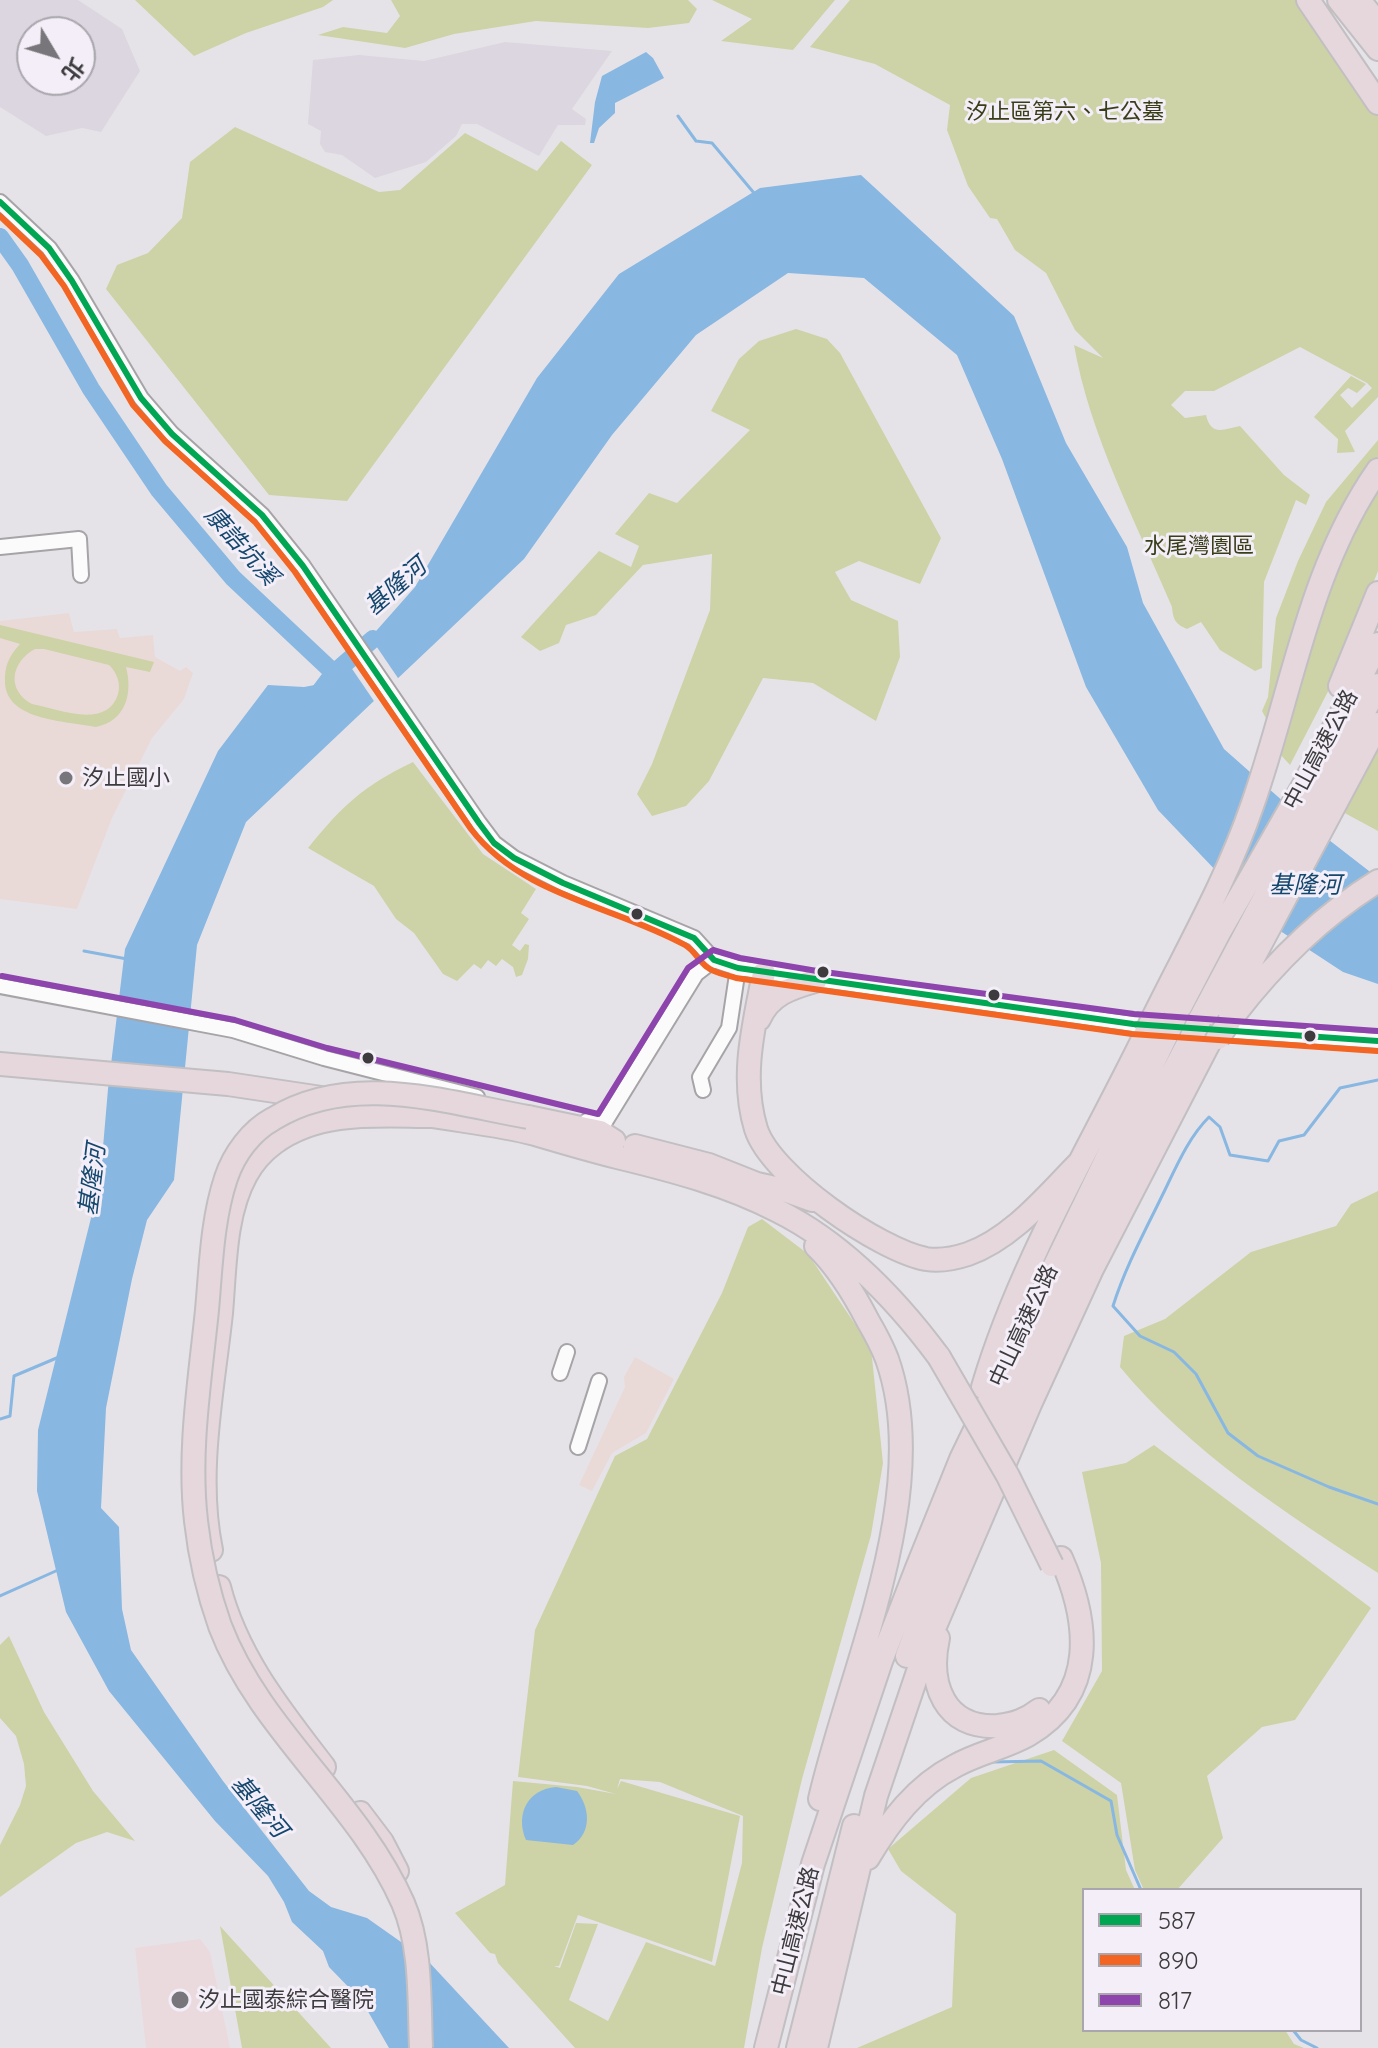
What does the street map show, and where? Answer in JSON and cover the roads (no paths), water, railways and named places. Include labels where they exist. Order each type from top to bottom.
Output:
[{"type":"highway","points":[[1308,0],[1378,103]]},
{"type":"highway","points":[[1316,0],[1378,77]]},
{"type":"highway","points":[[1339,0],[1378,49]]},
{"type":"highway","points":[[1359,0],[1378,24]]},
{"type":"highway","points":[[961,1459],[997,1339],[1018,1285],[1080,1162],[1160,1025],[1251,809],[1308,617],[1329,561],[1364,489],[1378,470]]},
{"type":"highway","points":[[1311,795],[1350,665],[1378,593]]},
{"type":"highway","name":"中山高速公路","points":[[798,2048],[860,1802],[938,1570],[1001,1423],[1089,1232],[1212,1029],[1378,644]]},
{"type":"highway","name":"中山高速公路","points":[[766,2048],[813,1864],[881,1661],[961,1459],[1077,1214],[1160,1025],[1311,795],[1378,685]]},
{"type":"highway","points":[[1311,795],[1378,724]]},
{"type":"highway","points":[[816,2048],[876,1796],[927,1645],[1031,1402],[1092,1269],[1194,1073],[1212,1029],[1319,923],[1378,881]]},
{"type":"highway","points":[[764,973],[749,1053],[751,1107],[757,1133],[780,1166],[825,1206],[893,1248],[927,1259],[948,1259],[969,1254],[994,1241],[1023,1219],[1080,1162]]},
{"type":"highway","points":[[753,1035],[768,1003],[789,988],[815,981]]},
{"type":"highway","points":[[0,1064],[228,1084],[433,1116],[600,1132],[614,1141],[709,1165],[755,1192],[863,1270],[946,1356],[1078,1603],[1083,1634],[1078,1673],[1064,1703],[1053,1716],[1026,1736],[954,1766],[923,1788],[883,1832],[860,1873]]},
{"type":"highway","points":[[421,2048],[419,1988],[410,1925],[403,1903],[365,1837],[274,1718],[239,1665],[221,1628],[203,1570],[196,1519],[194,1451],[213,1237],[227,1174],[250,1137],[271,1119],[301,1105],[358,1092],[389,1092],[532,1126],[721,1187],[755,1192],[784,1190],[825,1206]]},
{"type":"highway","points":[[428,2048],[422,1952],[415,1913],[382,1842],[256,1675],[224,1606],[208,1535],[206,1475],[231,1222],[246,1176],[273,1143],[299,1128],[349,1116],[433,1116]]},
{"type":"highway","points":[[755,1192],[821,1251],[858,1300],[887,1359],[900,1422],[898,1510],[886,1565],[820,1797],[813,1864]]},
{"type":"highway","points":[[951,1589],[937,1642],[935,1665],[938,1689],[947,1707],[976,1725],[1013,1725],[1027,1719],[1053,1697],[1070,1656],[1065,1595],[1056,1561]]},
{"type":"street","points":[[0,202],[49,248],[141,398],[172,434],[262,515],[303,566],[486,833],[514,858],[567,885],[694,938],[714,960],[738,968],[1133,1024],[1378,1041]]},
{"type":"street","points":[[0,547],[79,539],[81,575]]},
{"type":"street","points":[[0,986],[224,1029],[324,1058],[603,1125],[696,974],[714,960]]},
{"type":"street","points":[[703,1090],[700,1077],[729,1028],[738,968]]},
{"type":"street","points":[[560,1373],[567,1352]]},
{"type":"street","points":[[578,1447],[599,1381]]},
{"type":"water","points":[[646,52],[664,78],[615,103],[615,113],[599,128],[594,143],[590,143],[602,76]]},
{"type":"water","name":"基隆河","points":[[861,175],[1014,316],[1066,443],[1127,547],[1143,603],[1224,749],[1311,826],[1378,878],[1378,984],[1343,972],[1262,919],[1158,810],[1086,687],[1002,459],[957,355],[864,278],[788,273],[696,335],[612,435],[524,559],[246,822],[197,945],[174,1180],[147,1220],[106,1408],[101,1508],[119,1527],[122,1609],[131,1650],[223,1781],[309,1891],[331,1907],[367,1918],[428,1961],[509,2048],[389,2048],[362,2001],[329,1967],[323,1951],[292,1922],[268,1876],[215,1821],[109,1691],[66,1612],[37,1491],[38,1430],[100,1182],[125,949],[218,751],[268,685],[304,687],[331,682],[415,587],[537,378],[619,274],[760,188]]},
{"type":"water","points":[[556,1787],[577,1791],[586,1812],[583,1833],[573,1845],[526,1840],[522,1821],[526,1804],[538,1792]]},
{"type":"waterway","points":[[678,116],[696,141],[712,143],[754,193]]},
{"type":"waterway","name":"康誥坑溪","points":[[0,237],[20,265],[91,389],[159,490],[233,578],[334,673]]},
{"type":"waterway","name":"基隆河","points":[[313,701],[334,673],[373,639]]},
{"type":"waterway","points":[[84,951],[127,959]]},
{"type":"waterway","points":[[1378,1080],[1340,1088],[1304,1135],[1279,1141],[1268,1161],[1230,1155],[1220,1127],[1209,1117],[1194,1135],[1177,1166],[1129,1264],[1113,1306],[1140,1336],[1174,1352],[1196,1374],[1228,1433],[1258,1456],[1329,1487],[1378,1504]]},
{"type":"waterway","points":[[0,1419],[10,1416],[14,1376],[59,1357]]},
{"type":"waterway","points":[[0,1596],[58,1570]]},
{"type":"waterway","points":[[992,1762],[1041,1761],[1111,1801],[1117,1835],[1140,1888]]},
{"type":"waterway","points":[[1295,2032],[1301,2040],[1317,2048]]},
{"type":"place","name":"汐止國小","points":[[66,778]]},
{"type":"place","name":"汐止國泰綜合醫院","points":[[180,2000]]},
{"type":"park label","name":"汐止區第六、七公墓","points":[[1065,112]]},
{"type":"park label","name":"水尾灣園區","points":[[1199,546]]}]
